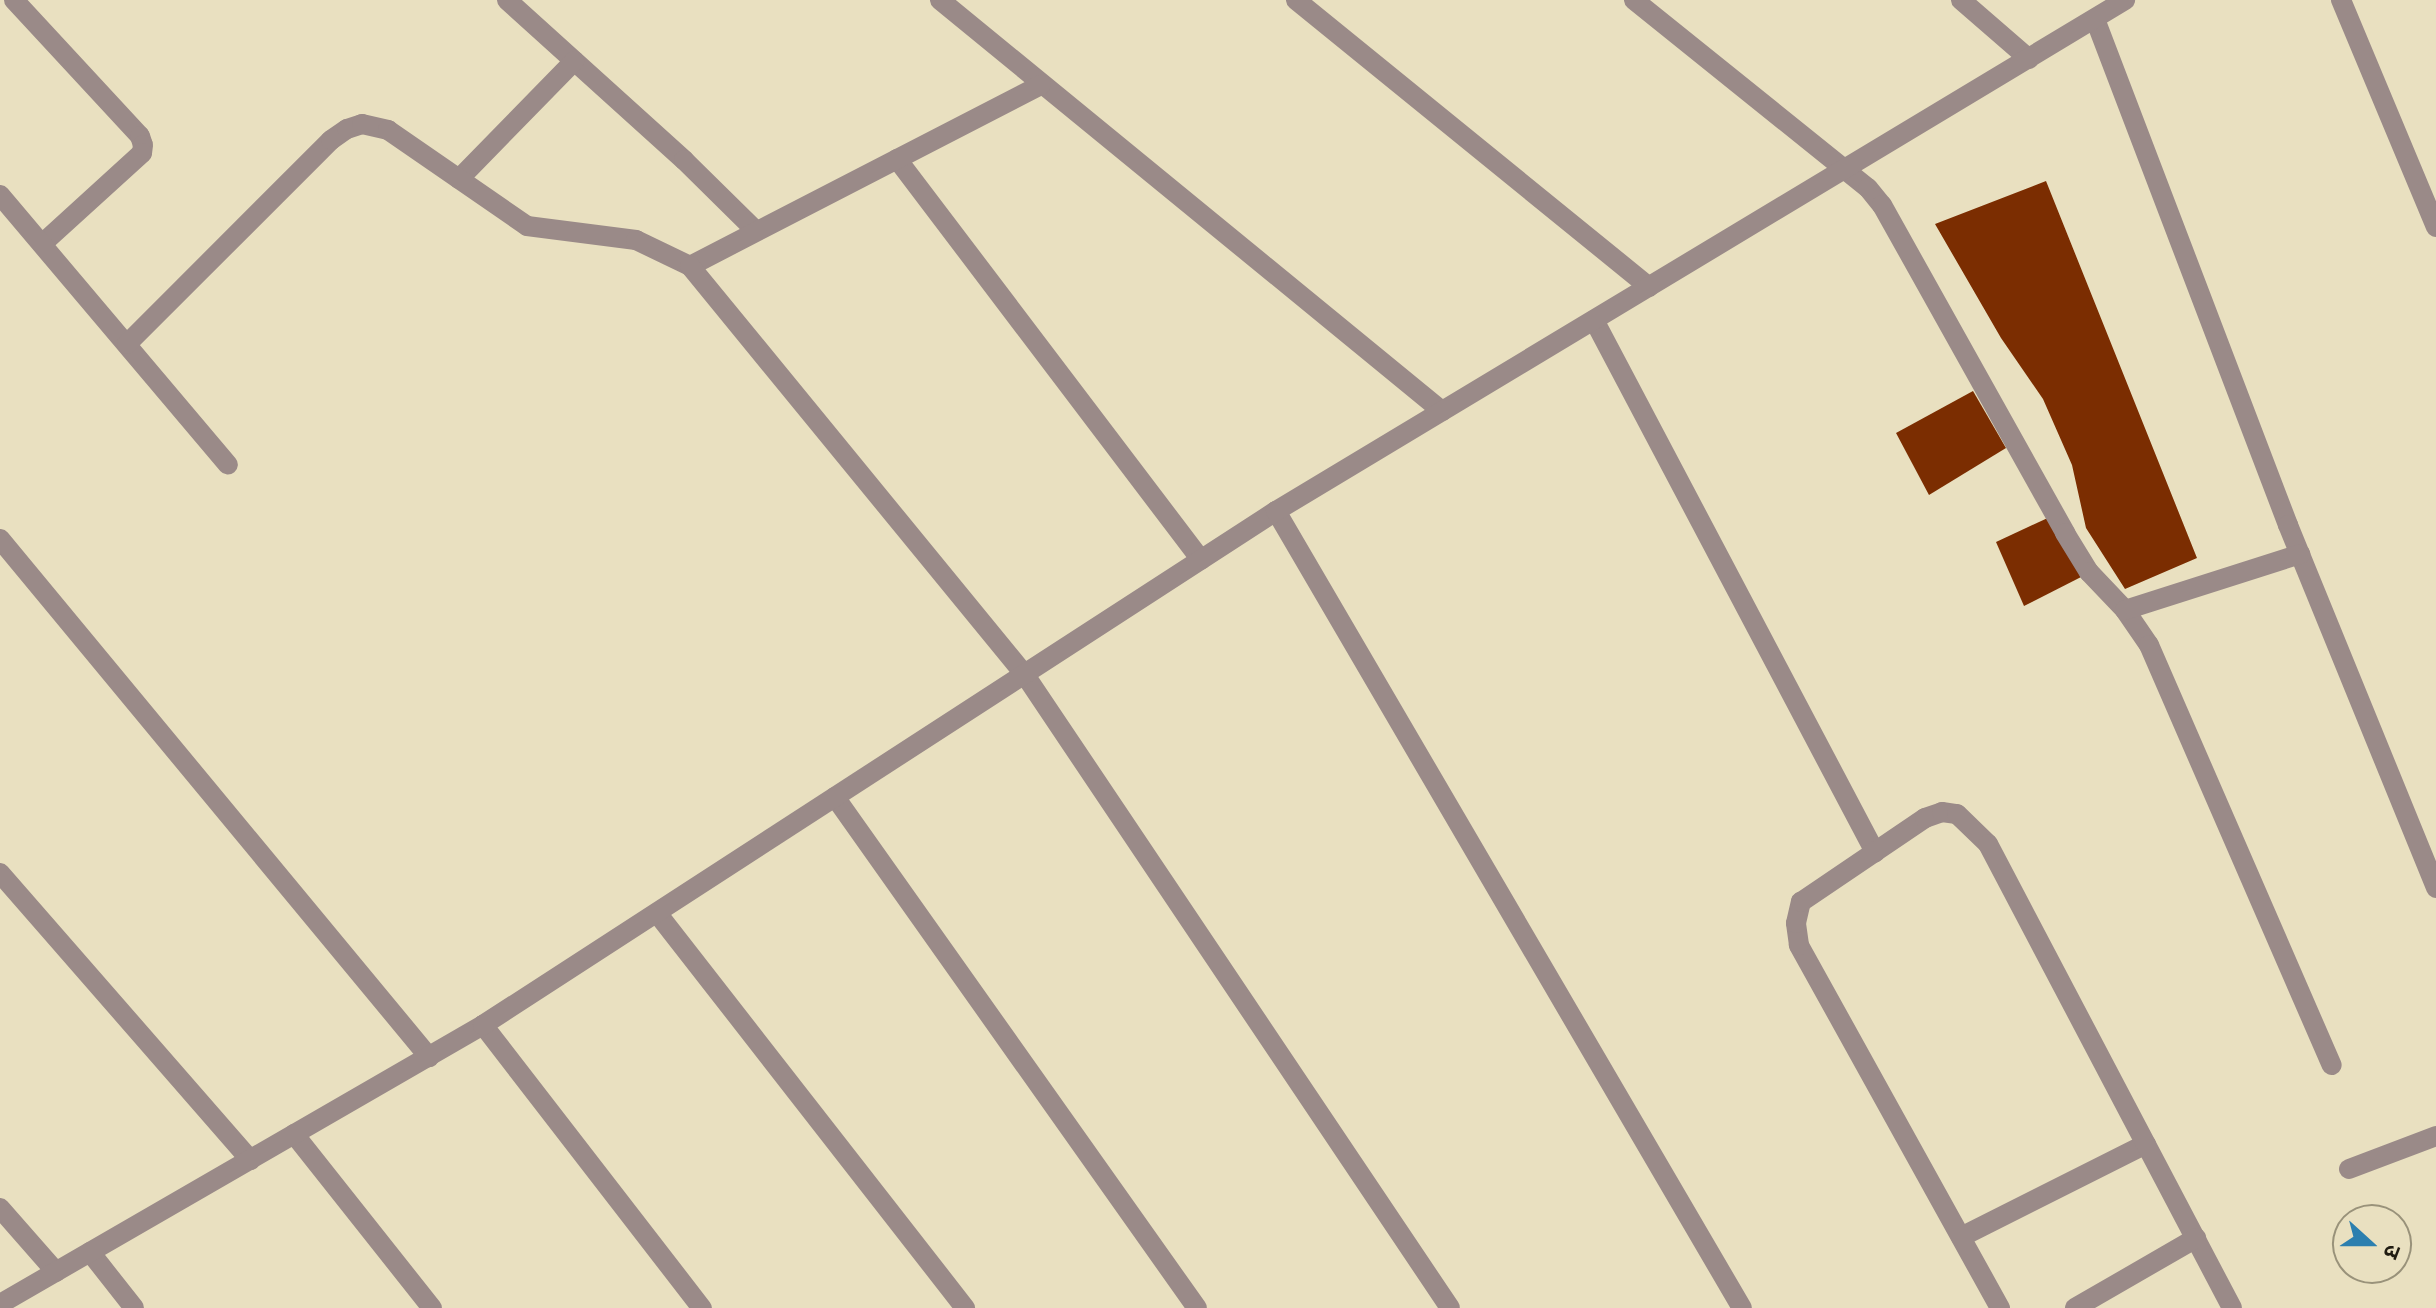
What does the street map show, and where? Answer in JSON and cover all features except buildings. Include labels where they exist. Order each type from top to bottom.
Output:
[{"type":"street","points":[[14,0],[140,136],[143,145],[142,153],[42,244]]},
{"type":"street","points":[[507,0],[684,160],[756,231]]},
{"type":"street","points":[[940,0],[1442,411]]},
{"type":"street","points":[[1296,0],[1649,287]]},
{"type":"street","points":[[1634,0],[1844,170],[1882,205],[2065,533],[2089,572],[2125,610],[2149,645],[2332,1065]]},
{"type":"street","points":[[1961,0],[2029,59]]},
{"type":"street","points":[[0,1304],[483,1025],[1276,511],[2125,0]]},
{"type":"street","points":[[2341,0],[2436,227]]},
{"type":"street","points":[[2095,19],[2300,554],[2436,888]]},
{"type":"street","points":[[459,179],[574,61]]},
{"type":"street","points":[[690,266],[1041,85]]},
{"type":"street","points":[[127,344],[331,140],[347,129],[375,124],[527,226],[636,240],[690,266],[1025,675],[1450,1308]]},
{"type":"street","points":[[897,159],[1201,560]]},
{"type":"street","points":[[0,195],[228,465]]},
{"type":"street","points":[[1594,320],[1875,852]]},
{"type":"street","points":[[1276,511],[1742,1308]]},
{"type":"street","points":[[0,539],[429,1057]]},
{"type":"street","points":[[2125,610],[2300,554]]},
{"type":"street","points":[[835,797],[1197,1308]]},
{"type":"street","points":[[2000,1308],[1799,945],[1796,923],[1801,902],[1925,818],[1942,812],[1957,814],[1988,844],[2232,1308]]},
{"type":"street","points":[[0,873],[250,1160]]},
{"type":"street","points":[[657,913],[965,1308]]},
{"type":"street","points":[[483,1025],[702,1308]]},
{"type":"street","points":[[294,1134],[432,1308]]},
{"type":"street","points":[[2349,1169],[2436,1136]]},
{"type":"street","points":[[1961,1237],[2146,1144]]},
{"type":"street","points":[[0,1208],[56,1272]]},
{"type":"street","points":[[2075,1308],[2196,1238]]},
{"type":"street","points":[[90,1252],[134,1308]]}]
